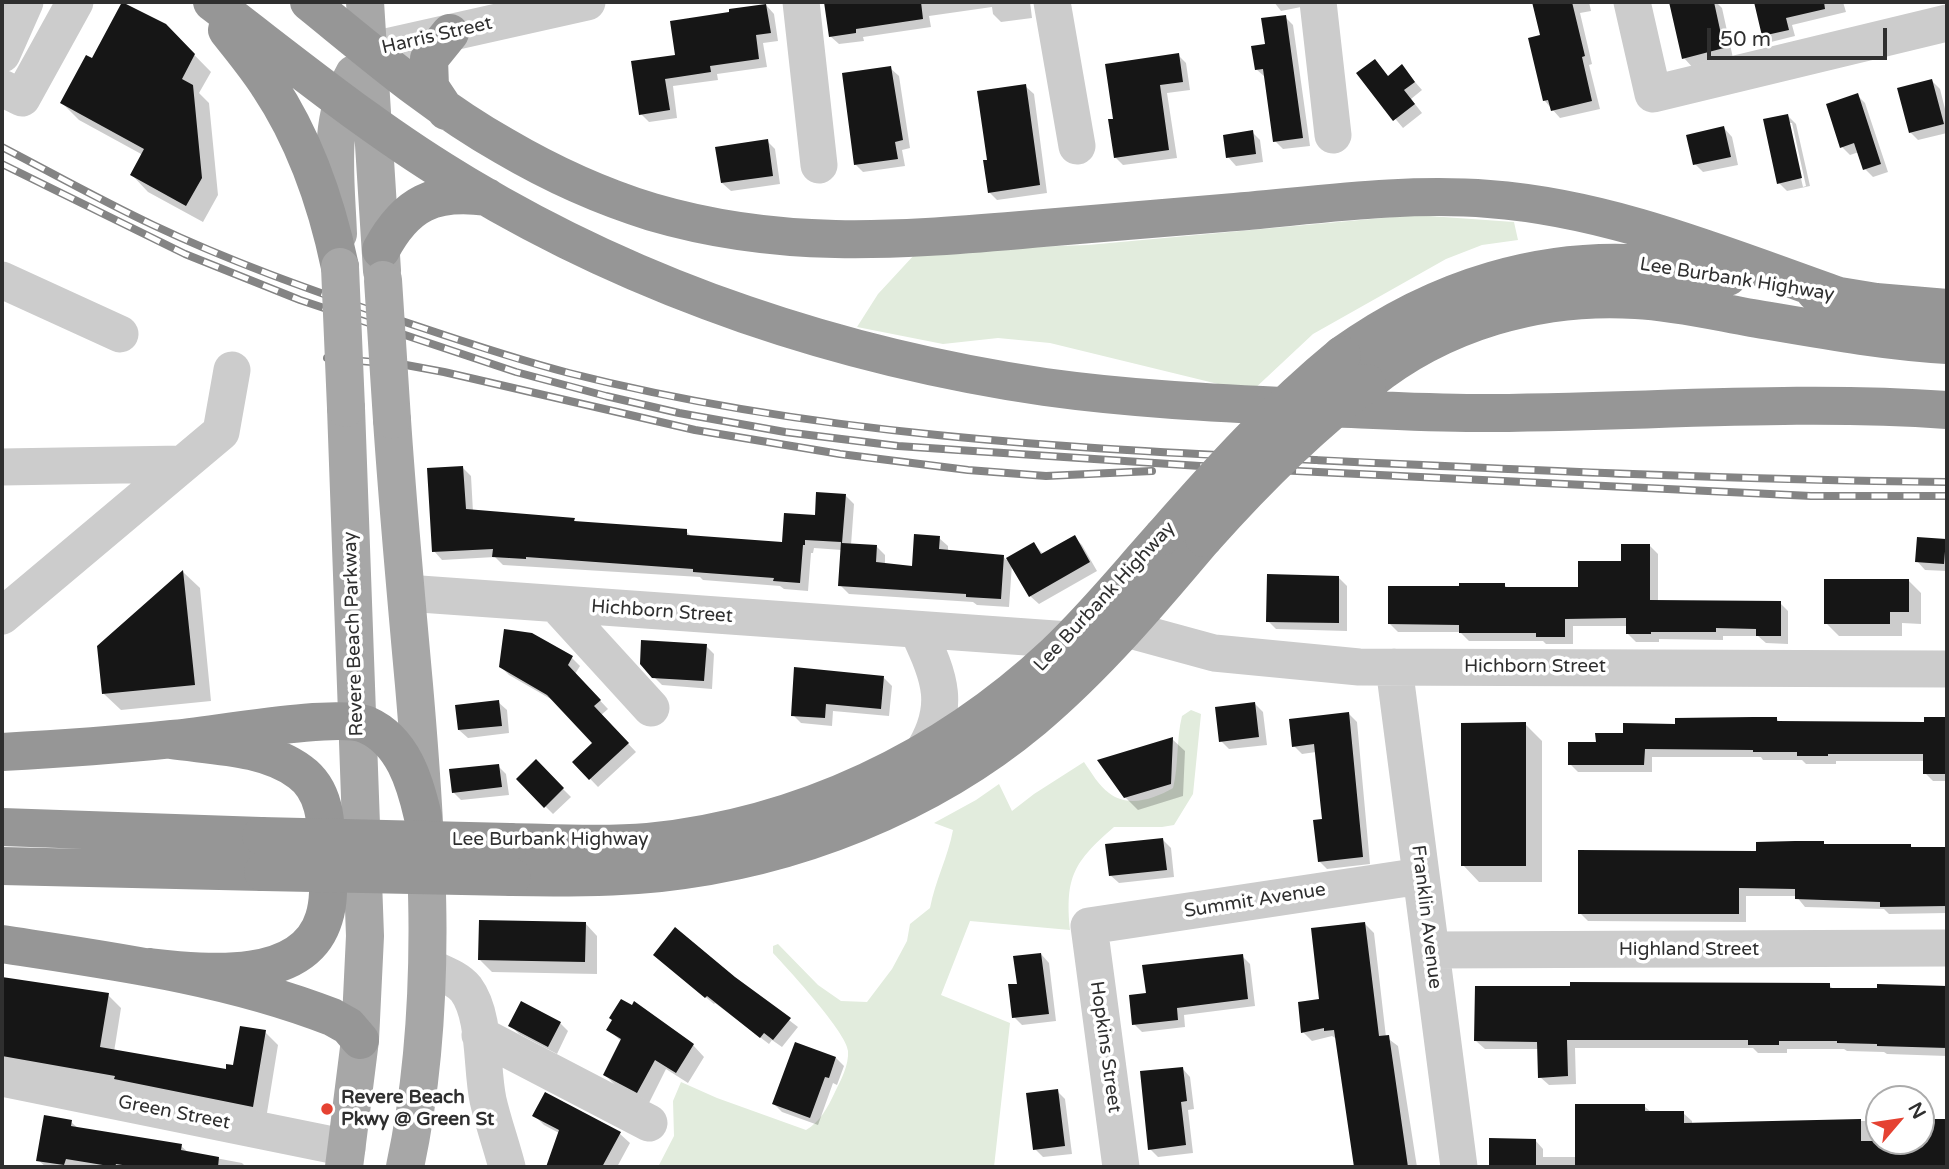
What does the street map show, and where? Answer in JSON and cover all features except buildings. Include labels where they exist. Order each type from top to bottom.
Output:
[{"type":"highway","points":[[203,2],[269,86],[292,125],[323,204],[340,267]]},
{"type":"highway","points":[[212,2],[411,152],[554,233],[615,262],[746,314],[872,352],[958,372],[1043,386],[1173,400],[1434,412],[1847,406],[1947,410]]},
{"type":"highway","points":[[309,2],[446,111],[524,158],[589,189],[650,211],[745,232],[843,241],[906,239],[1381,200],[1485,199],[1558,208],[1629,224],[1839,296]]},
{"type":"highway","points":[[446,111],[430,87],[429,59],[450,33]]},
{"type":"highway","points":[[382,265],[400,219],[421,204],[452,195],[487,197]]},
{"type":"highway","name":"Lee Burbank Highway","points":[[2,866],[262,854],[511,860],[640,875],[704,867],[789,847],[861,822],[940,783],[1014,734],[1079,678],[1126,629],[1244,494],[1290,448],[1355,369],[1381,328],[1447,296],[1501,277],[1571,264],[1609,263],[1659,265],[1839,296],[1947,308]]},
{"type":"highway","points":[[1896,304],[1947,294]]},
{"type":"highway","name":"Lee Burbank Highway","points":[[511,860],[718,831],[770,818],[865,783],[921,755],[996,704],[1069,640],[1213,478],[1282,408],[1355,369],[1411,352],[1449,332],[1504,314],[1562,303],[1605,300],[1665,303],[1821,330],[1947,345]]},
{"type":"highway","points":[[1821,330],[1947,359]]},
{"type":"highway","points":[[2,752],[172,740],[314,723],[356,722],[384,735],[401,755],[415,784],[424,817]]},
{"type":"highway","points":[[149,967],[220,971],[282,962],[302,953],[310,945],[321,928],[327,905],[324,812],[317,792],[306,777],[282,761],[260,754],[172,740]]},
{"type":"highway","name":"Lee Burbank Highway","points":[[2,827],[262,854]]},
{"type":"highway","points":[[2,944],[149,967],[223,984],[320,1012],[348,1026],[360,1040]]},
{"type":"main road","points":[[365,2],[391,420],[429,899],[429,967],[421,1075],[405,1167]]},
{"type":"main road","name":"Revere Beach Parkway","points":[[345,1158],[360,1040],[365,936],[336,139],[342,100],[368,51]]},
{"type":"street","points":[[2,54],[25,2]]},
{"type":"street","points":[[2,88],[22,98],[75,2]]},
{"type":"street","name":"Harris Street","points":[[368,51],[587,2]]},
{"type":"street","points":[[802,2],[819,165]]},
{"type":"street","points":[[1052,2],[1077,146]]},
{"type":"street","points":[[1318,2],[1333,135]]},
{"type":"street","points":[[1632,2],[1653,94],[1947,23]]},
{"type":"street","points":[[2,280],[120,334]]},
{"type":"street","points":[[2,616],[221,432],[232,370]]},
{"type":"street","points":[[2,467],[182,464]]},
{"type":"street","name":"Hichborn Street","points":[[406,593],[1069,640]]},
{"type":"street","points":[[556,604],[650,708]]},
{"type":"street","name":"Hichborn Street","points":[[1126,629],[1228,655],[1340,666],[1947,669]]},
{"type":"street","points":[[918,631],[936,672],[941,700],[936,728],[921,755]]},
{"type":"street","name":"Franklin Avenue","points":[[1394,667],[1459,1167]]},
{"type":"street","name":"Summit Avenue","points":[[1089,926],[1421,876]]},
{"type":"street","name":"Hopkins Street","points":[[1089,926],[1121,1167]]},
{"type":"street","name":"Highland Street","points":[[1431,950],[1947,948]]},
{"type":"street","points":[[429,967],[464,987],[473,1002],[488,1100],[507,1167]]},
{"type":"street","points":[[480,1035],[649,1123]]},
{"type":"street","name":"Green Street","points":[[2,1078],[345,1158]]},
{"type":"green space","points":[[1415,215],[1514,222],[1518,240],[1482,245],[1446,259],[1313,334],[1251,392],[1050,343],[998,338],[943,344],[857,327],[878,294],[915,254],[944,250],[1088,245]]},
{"type":"green space","points":[[1191,710],[1201,714],[1193,794],[1174,825],[1114,827],[1090,850],[1075,871],[1071,883],[1070,930],[970,921],[941,995],[1010,1023],[994,1167],[658,1167],[674,1136],[673,1101],[681,1082],[806,1130],[819,1118],[829,1103],[846,1067],[848,1051],[845,1042],[816,1001],[773,953],[773,946],[778,944],[818,985],[841,1001],[867,1002],[892,969],[907,941],[910,924],[930,908],[953,830],[934,823],[999,784],[1012,811],[1084,762],[1102,787],[1116,798],[1133,801],[1158,796],[1173,788],[1182,716]]},
{"type":"railway","points":[[2,147],[182,238],[328,295],[546,367],[661,394],[753,411],[940,435],[1127,450],[1631,474],[1947,482]]},
{"type":"railway","points":[[2,164],[185,254],[300,300],[516,372],[679,413],[785,432],[898,446],[1215,467],[1811,496],[1947,496]]},
{"type":"railway","points":[[327,358],[406,365],[444,372],[695,430],[840,454],[968,470],[1046,476],[1152,471]]},
{"type":"place","name":"Revere Beach Pkwy @ Green St","points":[[327,1109]]}]
